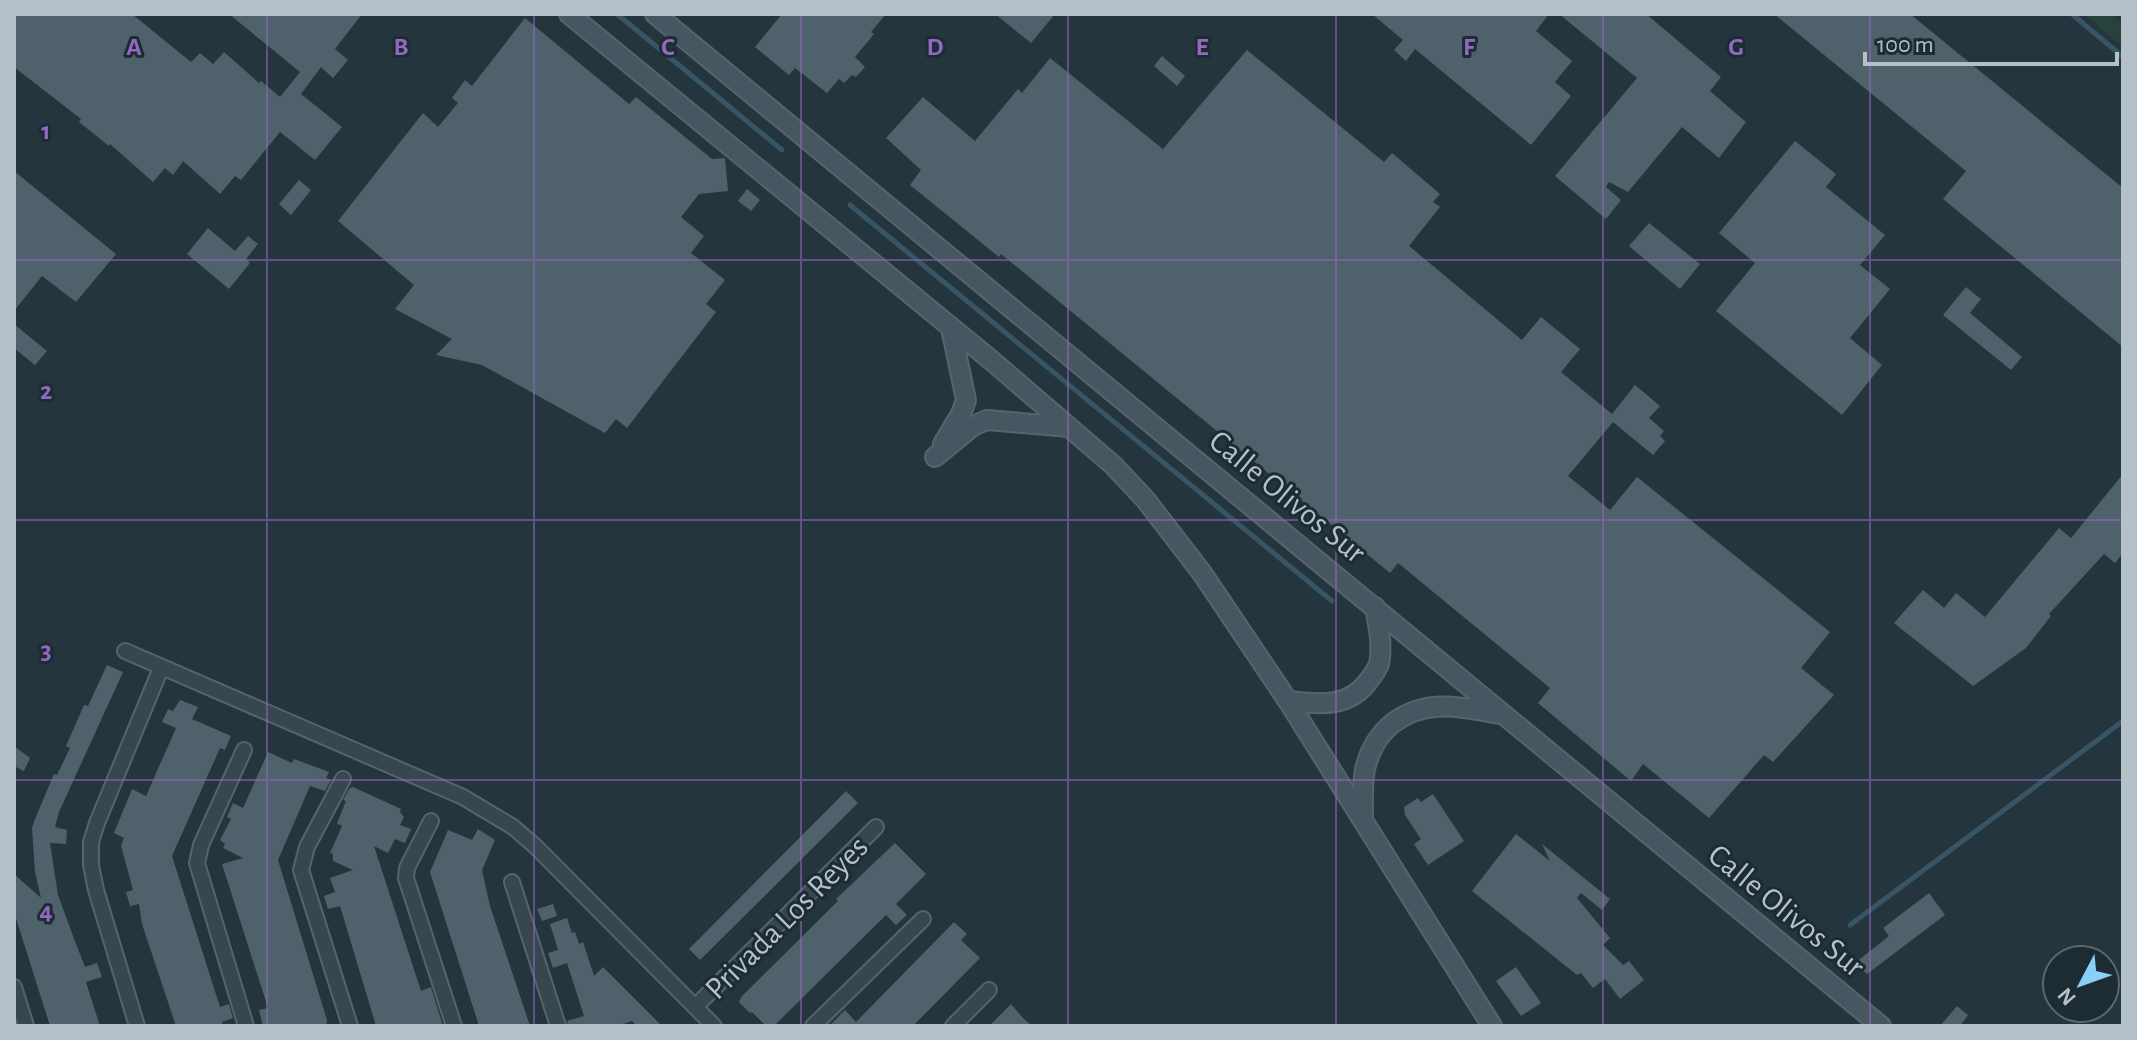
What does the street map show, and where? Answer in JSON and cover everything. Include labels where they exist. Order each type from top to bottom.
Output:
[{"type":"main road","points":[[569,14],[1113,465],[1174,534],[1288,701],[1492,1026]]},
{"type":"main road","name":"Calle Olivos Sur","points":[[655,14],[1881,1026]]},
{"type":"main road","points":[[951,328],[966,400],[935,457],[973,426],[987,420],[1069,427]]},
{"type":"main road","points":[[966,400],[987,420]]},
{"type":"main road","points":[[1288,701],[1322,705],[1338,703],[1355,695],[1366,684],[1379,666],[1381,641],[1375,607]]},
{"type":"main road","points":[[1363,819],[1365,772],[1371,750],[1380,733],[1405,714],[1430,706],[1454,705],[1502,714]]},
{"type":"street","points":[[125,651],[489,811],[535,846],[714,1026]]},
{"type":"street","points":[[137,1026],[96,890],[91,842],[161,668]]},
{"type":"street","points":[[244,750],[201,845],[197,863],[246,1026]]},
{"type":"street","points":[[343,779],[302,858],[301,870],[350,1026]]},
{"type":"street","points":[[431,821],[407,868],[406,878],[454,1026]]},
{"type":"street","name":"Privada Los Reyes","points":[[695,1007],[876,827]]},
{"type":"street","points":[[512,882],[558,1026]]},
{"type":"street","points":[[813,1026],[923,919]]},
{"type":"street","points":[[14,987],[26,1026]]},
{"type":"street","points":[[953,1026],[989,990]]},
{"type":"green space","points":[[2084,14],[2111,14],[2123,24],[2123,47]]},
{"type":"building","points":[[14,14],[132,14],[191,62],[200,53],[213,64],[224,52],[280,97],[300,72],[229,14],[362,14],[335,49],[348,60],[333,78],[321,67],[301,94],[342,127],[315,160],[280,132],[241,180],[235,176],[220,194],[183,161],[173,175],[165,168],[153,182],[110,144],[79,122],[81,119],[14,67]]},
{"type":"building","points":[[782,14],[886,14],[855,57],[865,67],[856,77],[852,75],[844,83],[839,79],[827,93],[795,68],[789,75],[755,47]]},
{"type":"building","points":[[995,14],[1055,14],[1031,43]]},
{"type":"building","points":[[1372,14],[1549,14],[1536,31],[1572,61],[1555,82],[1571,96],[1531,145],[1415,49],[1406,61],[1394,50],[1403,40]]},
{"type":"building","points":[[1559,14],[1646,14],[1721,77],[1710,91],[1746,122],[1719,158],[1682,127],[1628,192],[1609,182],[1606,187],[1621,200],[1606,219],[1555,176],[1637,78]]},
{"type":"building","points":[[1774,14],[1910,14],[2123,188],[2123,347],[1943,199],[1966,171]]},
{"type":"building","points":[[525,18],[629,104],[636,97],[712,159],[725,158],[728,191],[699,194],[681,217],[704,236],[691,253],[725,280],[706,304],[716,312],[627,428],[616,419],[605,433],[482,365],[436,355],[452,339],[395,309],[414,285],[338,221],[423,113],[438,127],[458,103],[452,98],[465,80],[472,86]]},
{"type":"building","points":[[1247,50],[1384,162],[1392,153],[1440,194],[1433,202],[1440,207],[1409,246],[1522,340],[1541,317],[1580,349],[1561,372],[1612,414],[1635,385],[1660,406],[1649,418],[1664,431],[1660,436],[1665,441],[1653,455],[1613,422],[1568,476],[1610,510],[1637,477],[1830,632],[1801,668],[1834,695],[1773,762],[1764,755],[1709,818],[1643,764],[1631,781],[1538,703],[1550,688],[1398,563],[1390,573],[1001,254],[999,257],[910,185],[921,170],[886,138],[923,97],[975,141],[1018,89],[1022,93],[1050,58],[1163,149]]},
{"type":"building","points":[[1162,56],[1185,76],[1177,86],[1154,66]]},
{"type":"building","points":[[1795,141],[1836,174],[1826,187],[1885,235],[1860,265],[1890,289],[1850,338],[1882,365],[1842,415],[1716,311],[1755,263],[1719,233]]},
{"type":"building","points":[[14,171],[116,254],[76,302],[42,276],[14,311]]},
{"type":"building","points":[[299,180],[311,190],[291,215],[279,204]]},
{"type":"building","points":[[747,189],[760,200],[751,211],[738,201]]},
{"type":"building","points":[[1649,223],[1700,264],[1680,289],[1629,246]]},
{"type":"building","points":[[208,228],[235,251],[248,236],[258,244],[246,259],[250,263],[229,289],[187,254]]},
{"type":"building","points":[[1966,287],[1981,299],[1970,313],[2022,357],[2011,370],[1943,315]]},
{"type":"building","points":[[14,324],[47,351],[35,365],[14,348]]},
{"type":"building","points":[[2123,474],[2123,553],[2115,563],[2104,554],[2049,614],[2051,616],[2026,648],[1973,686],[1894,623],[1923,590],[1944,608],[1956,593],[1985,617],[2059,528],[2071,538]]},
{"type":"building","points":[[107,665],[123,672],[59,812],[55,827],[67,830],[66,844],[50,843],[58,895],[85,967],[97,963],[102,977],[86,982],[100,1026],[50,1026],[14,912],[14,874],[41,898],[35,872],[32,828],[54,774],[57,775],[70,748],[66,746],[84,705],[88,706]]},
{"type":"building","points":[[180,700],[198,707],[192,719],[231,736],[225,750],[220,748],[172,856],[220,1007],[229,1004],[233,1018],[222,1022],[223,1026],[176,1026],[142,924],[139,904],[130,906],[126,892],[133,890],[121,846],[124,838],[114,833],[132,789],[146,796],[176,728],[162,722],[168,709],[173,711]]},
{"type":"building","points":[[14,746],[30,758],[24,771],[14,766]]},
{"type":"building","points":[[268,752],[292,763],[294,759],[329,772],[326,778],[331,780],[325,791],[310,786],[278,860],[327,1020],[326,1026],[263,1026],[259,1010],[268,1008],[222,864],[243,858],[223,848],[225,844],[220,840],[231,819],[227,817],[233,803],[243,808]]},
{"type":"building","points":[[353,787],[401,809],[404,817],[400,825],[411,829],[405,843],[395,839],[388,853],[374,846],[421,991],[431,987],[443,1026],[376,1026],[340,906],[328,909],[324,896],[335,892],[330,878],[353,870],[333,861],[333,854],[330,853],[342,826],[337,823],[346,801],[343,800]]},
{"type":"building","points":[[846,791],[858,803],[700,960],[689,949]]},
{"type":"building","points":[[1433,794],[1464,841],[1428,865],[1414,844],[1421,839],[1405,815],[1404,807],[1418,798],[1421,802]]},
{"type":"building","points":[[478,829],[495,840],[482,870],[490,906],[530,1026],[479,1026],[430,872],[448,830],[472,840]]},
{"type":"building","points":[[1516,834],[1550,861],[1542,844],[1610,899],[1602,910],[1581,893],[1577,898],[1610,938],[1603,945],[1623,965],[1629,961],[1644,980],[1620,999],[1605,979],[1593,988],[1581,973],[1577,975],[1472,891]]},
{"type":"building","points":[[895,843],[926,874],[896,904],[907,915],[896,925],[886,915],[774,1026],[766,1026],[739,1002],[742,996]]},
{"type":"building","points":[[1929,893],[1945,915],[1867,974],[1855,963],[1889,936],[1883,928]]},
{"type":"building","points":[[553,904],[557,916],[542,921],[537,909]]},
{"type":"building","points":[[567,918],[579,944],[583,942],[594,976],[603,967],[662,1026],[637,1026],[632,1021],[617,1026],[568,1026],[567,1021],[584,1016],[567,963],[553,968],[548,953],[558,950],[550,924]]},
{"type":"building","points":[[954,922],[967,934],[961,940],[980,958],[913,1026],[829,1026],[845,1010],[856,1022]]},
{"type":"building","points":[[1516,967],[1541,1003],[1521,1016],[1496,981]]},
{"type":"building","points":[[1011,1004],[1032,1026],[989,1026]]},
{"type":"building","points":[[1957,1006],[1968,1015],[1960,1026],[1940,1026]]},
{"type":"waterway","points":[[617,14],[782,150]]},
{"type":"waterway","points":[[2072,14],[2123,57]]},
{"type":"waterway","points":[[850,205],[1332,601]]},
{"type":"waterway","points":[[1850,925],[2123,721]]}]
